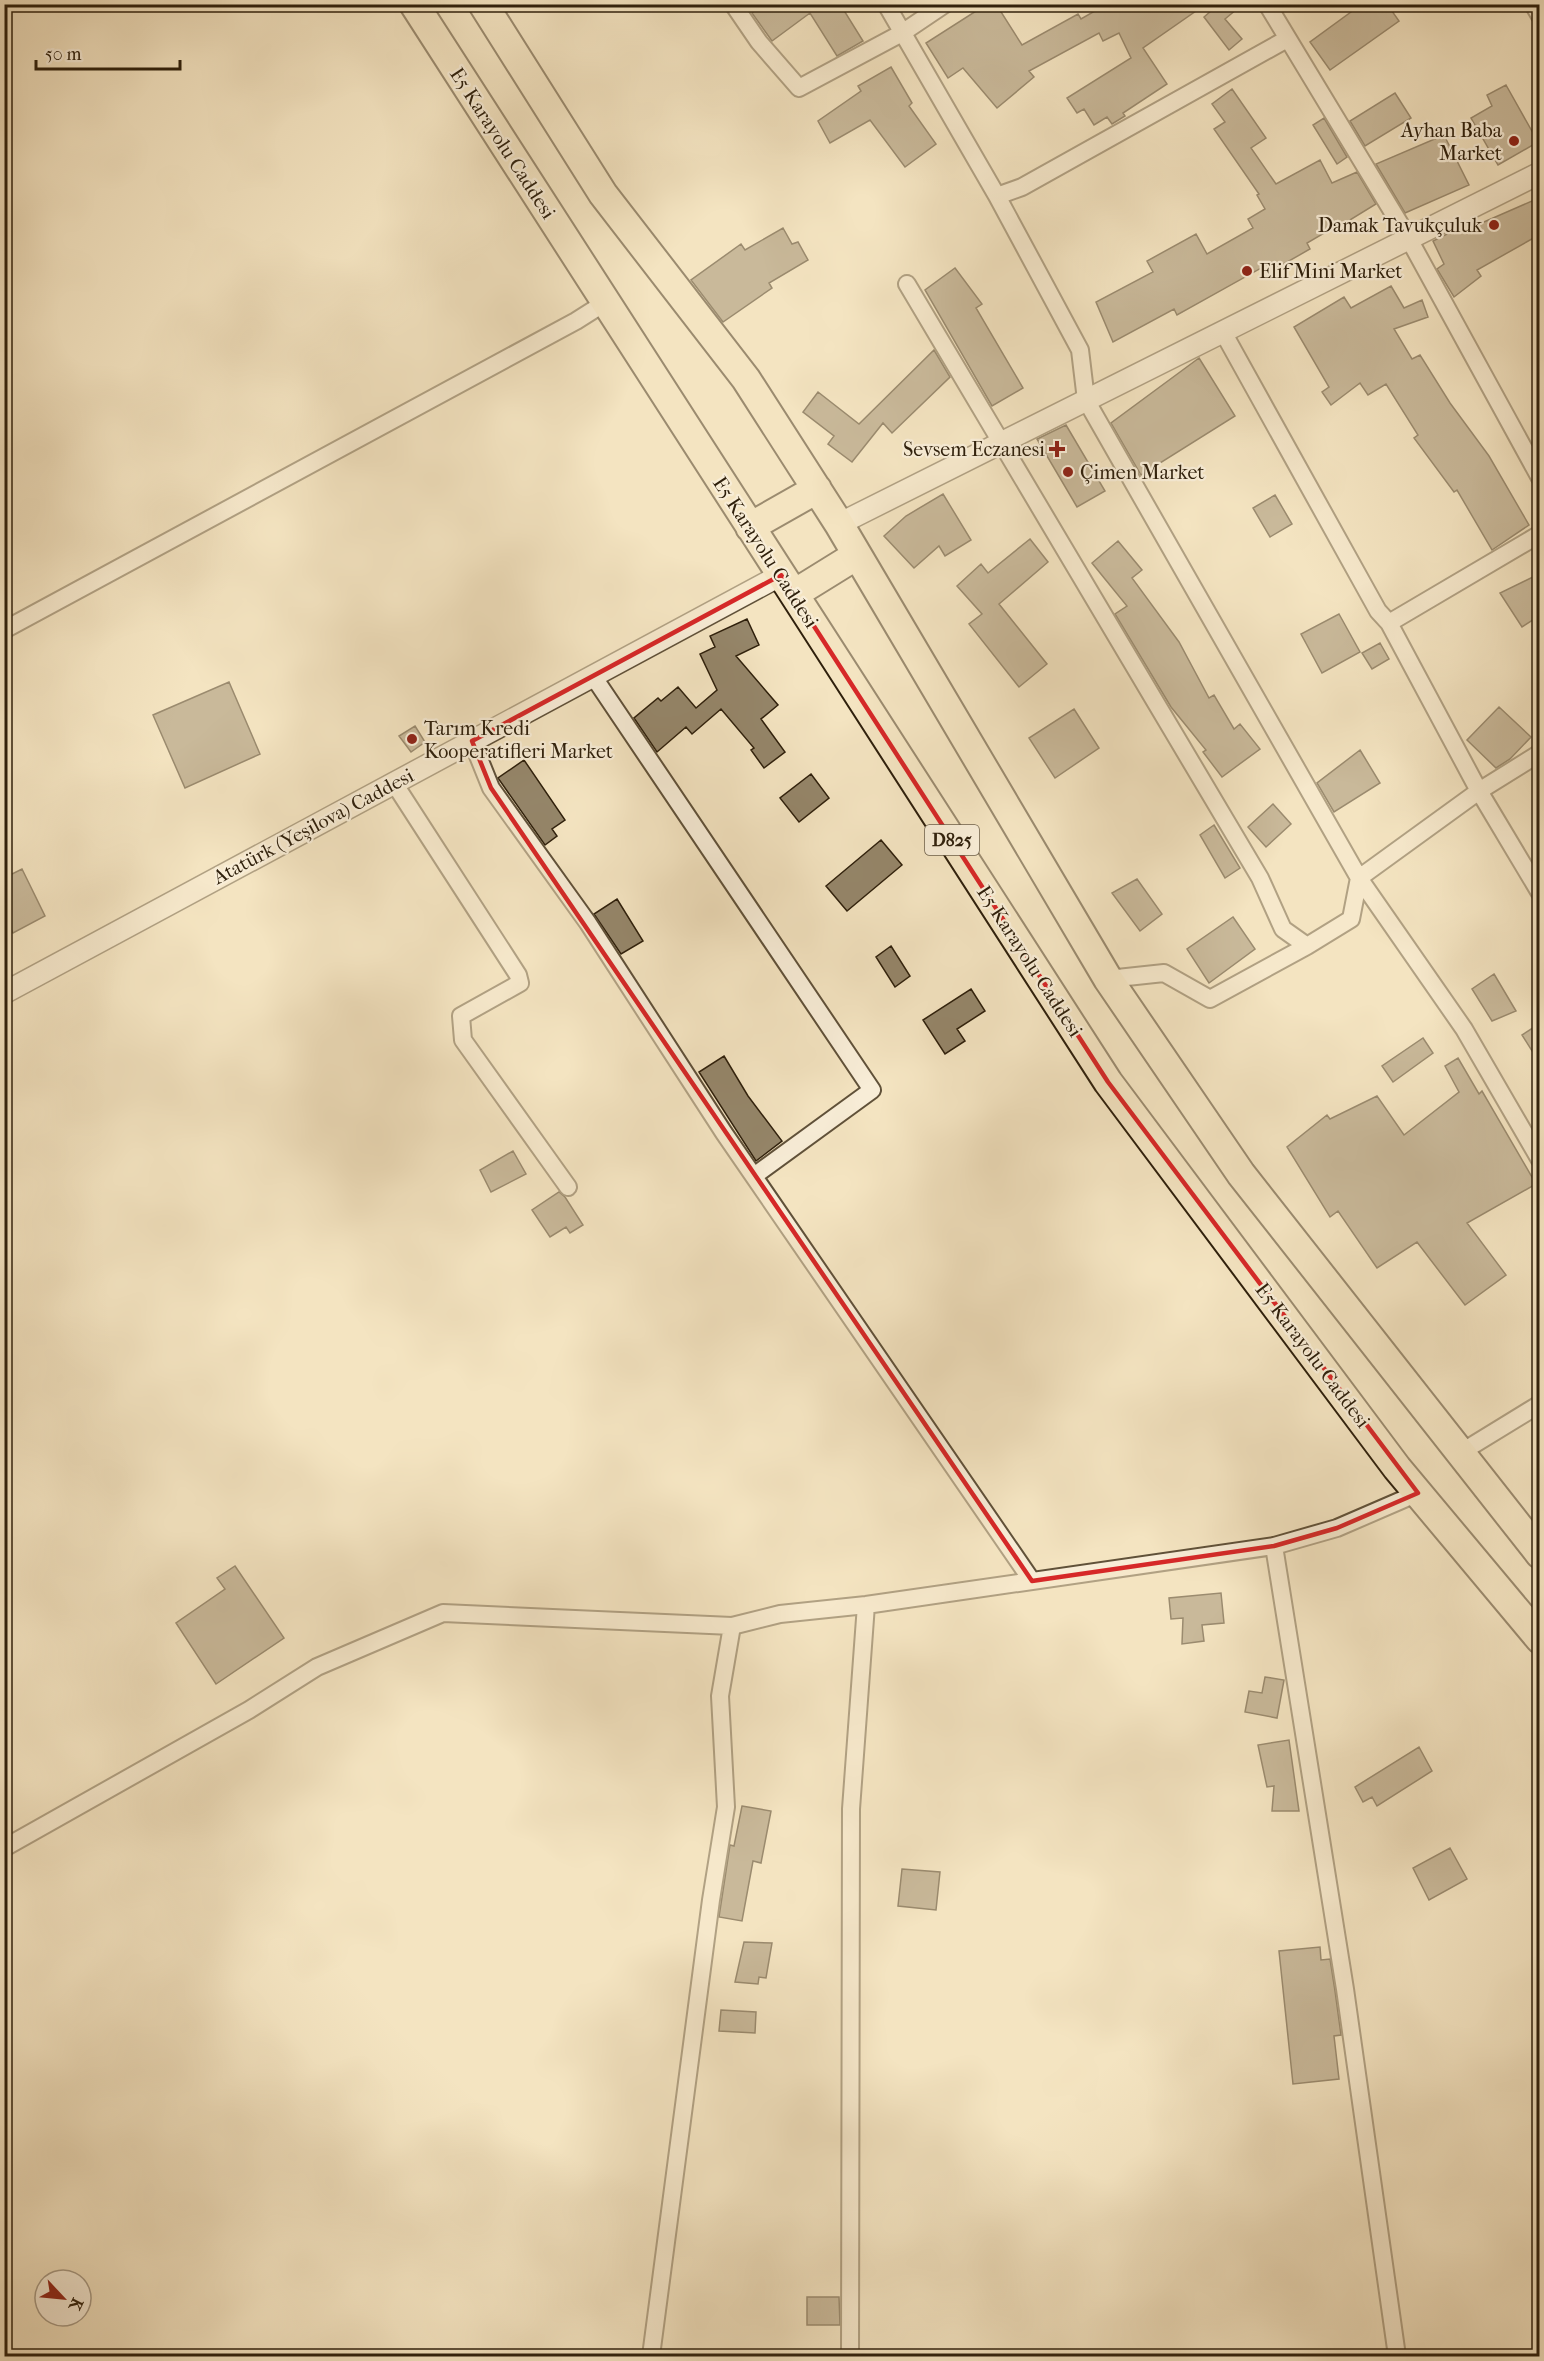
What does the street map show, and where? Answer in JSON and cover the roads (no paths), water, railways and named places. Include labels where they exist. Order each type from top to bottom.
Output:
[{"type":"highway","name":"E5 Karayolu Caddesi","points":[[414,4],[1108,1082],[1418,1493],[1539,1639]]},
{"type":"highway","points":[[483,4],[603,194],[746,379],[839,524],[1108,980],[1241,1174],[1539,1554]]},
{"type":"highway","points":[[750,527],[816,489]]},
{"type":"highway","points":[[787,584],[857,555]]},
{"type":"street","points":[[733,4],[759,42],[799,88],[902,33],[945,4]]},
{"type":"street","points":[[886,4],[997,196],[1080,350],[1086,400],[1359,878],[1464,1029],[1539,1160]]},
{"type":"street","points":[[1268,4],[1409,239],[1539,478]]},
{"type":"street","points":[[1533,4],[1539,16]]},
{"type":"street","points":[[997,196],[1022,187],[1287,39]]},
{"type":"street","points":[[839,524],[1539,173]]},
{"type":"street","points":[[907,284],[1260,878],[1283,929],[1307,946]]},
{"type":"street","points":[[4,630],[606,303]]},
{"type":"street","points":[[1223,332],[1378,611],[1389,624],[1479,791],[1539,893]]},
{"type":"street","points":[[1389,624],[1539,534]]},
{"type":"street","name":"Atatürk (Yeşilova) Caddesi","points":[[4,993],[593,676],[787,584]]},
{"type":"street","points":[[593,676],[872,1090],[754,1176]]},
{"type":"street","points":[[472,741],[491,788],[588,923],[754,1176],[1032,1581]]},
{"type":"street","points":[[1108,980],[1164,973],[1210,999],[1351,919],[1359,878],[1479,791],[1539,753]]},
{"type":"street","points":[[394,783],[518,975],[520,983],[460,1016],[463,1040],[568,1186]]},
{"type":"street","points":[[1460,1453],[1539,1404]]},
{"type":"street","points":[[4,1848],[249,1710],[316,1667],[443,1613],[732,1626],[780,1614],[866,1605],[1274,1546],[1336,1528],[1418,1493]]},
{"type":"street","points":[[1274,1546],[1345,1989],[1397,2356]]},
{"type":"street","points":[[850,2356],[851,1809],[866,1605]]},
{"type":"street","points":[[651,2356],[711,1900],[726,1807],[720,1696],[732,1626]]},
{"type":"place","name":"Ayhan Baba Market","points":[[1514,141]]},
{"type":"place","name":"Damak Tavukçuluk","points":[[1494,225]]},
{"type":"place","name":"Elif Mini Market","points":[[1247,271]]},
{"type":"place","name":"Sevsem Eczanesi","points":[[1057,449]]},
{"type":"place","name":"Çimen Market","points":[[1068,472]]},
{"type":"place","name":"Tarım Kredi Kooperatifleri Market","points":[[412,739]]}]
